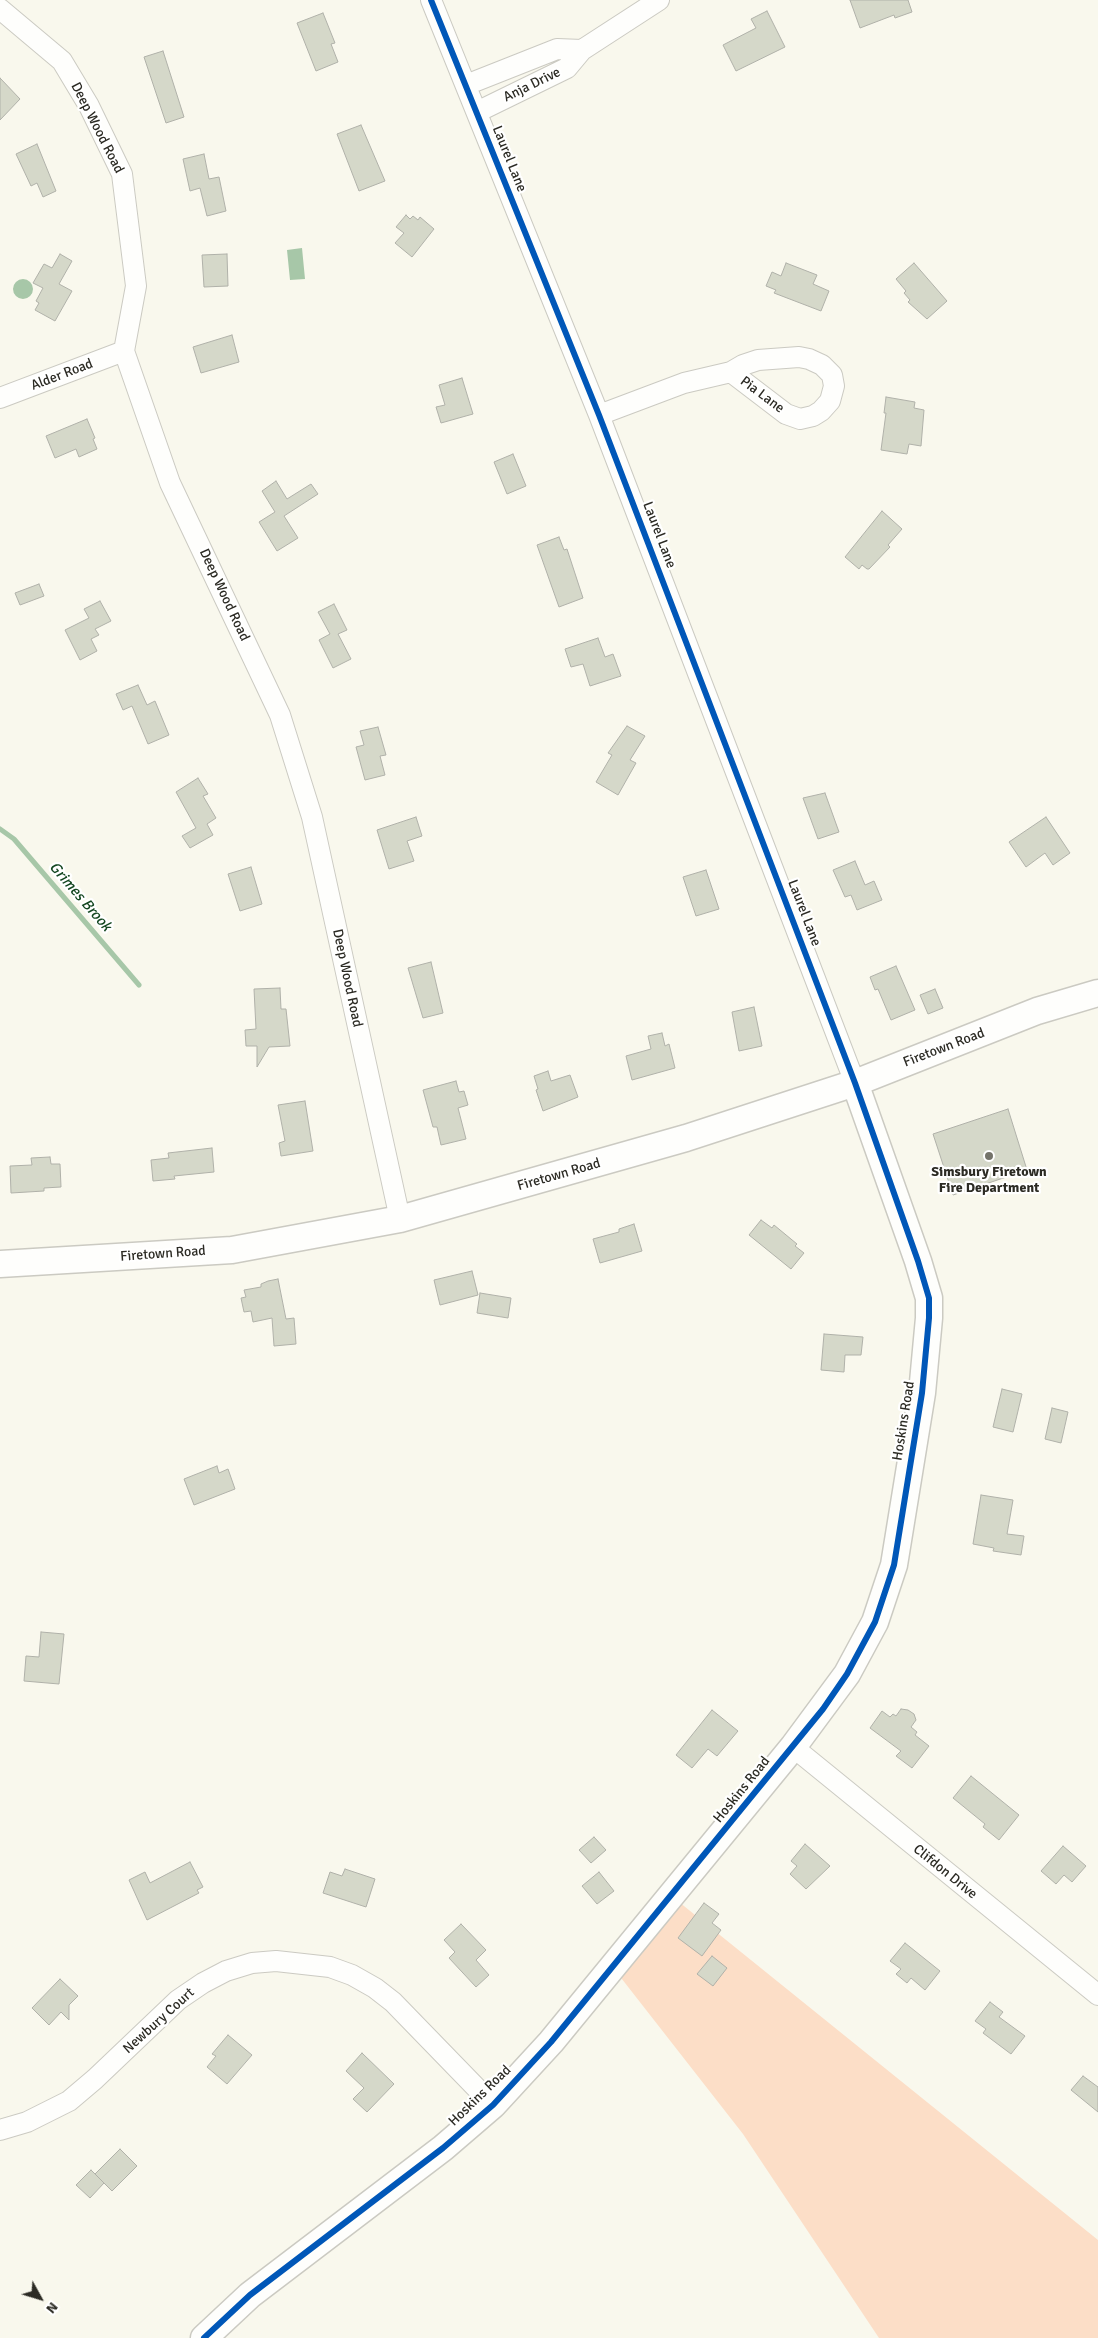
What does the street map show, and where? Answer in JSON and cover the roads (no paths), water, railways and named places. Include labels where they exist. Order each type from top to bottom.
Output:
[{"type":"street","name":"Laurel Lane","points":[[431,0],[599,415],[855,1083]]},
{"type":"street","name":"Anja Drive","points":[[477,112],[567,68],[582,50],[659,0]]},
{"type":"street","name":"Deep Wood Road","points":[[0,10],[62,61],[89,106],[122,174],[136,286],[124,351],[170,483],[280,715],[312,816],[400,1219]]},
{"type":"street","name":"Anja Drive","points":[[466,85],[557,49],[582,50]]},
{"type":"street","name":"Alder Road","points":[[0,398],[124,351]]},
{"type":"street","name":"Pia Lane","points":[[599,415],[684,384],[731,372],[743,365],[758,360],[810,358],[822,365],[832,375],[834,386],[830,401],[821,411],[800,419],[786,414],[731,372]]},
{"type":"street","name":"Firetown Road","points":[[0,1264],[232,1250],[400,1219],[686,1138],[855,1083],[1037,1012],[1098,993]]},
{"type":"street","name":"Hoskins Road","points":[[204,2338],[250,2295],[443,2148],[493,2105],[551,2042],[793,1747],[847,1674],[875,1622],[891,1574],[922,1393],[929,1298],[918,1261],[855,1083]]},
{"type":"street","name":"Clifdon Drive","points":[[793,1747],[1098,1994]]},
{"type":"street","name":"Newbury Court","points":[[0,2130],[27,2122],[69,2101],[95,2079],[178,2000],[203,1983],[235,1968],[252,1963],[276,1960],[330,1967],[352,1974],[375,1988],[393,2002],[493,2105]]},
{"type":"waterway","name":"Grimes Brook","points":[[0,829],[14,839],[139,985]]},
{"type":"place","name":"Simsbury Firetown Fire Department","points":[[989,1156]]}]
